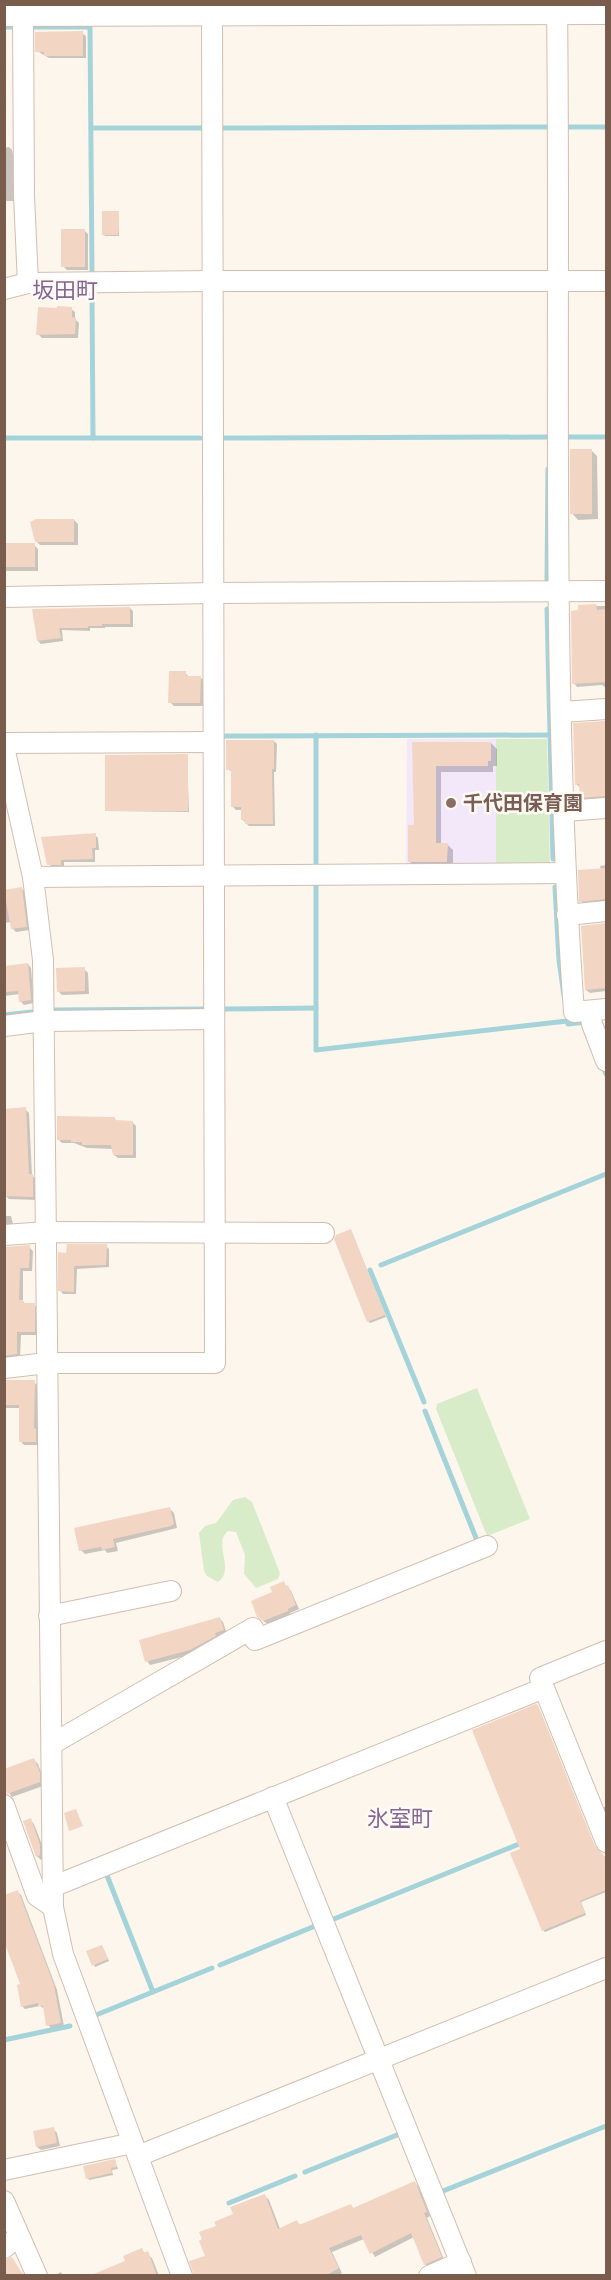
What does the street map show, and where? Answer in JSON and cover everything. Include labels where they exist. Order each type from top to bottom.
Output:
[{"type":"street","points":[[557,9],[558,592],[567,915],[574,1012],[598,1010],[592,1024],[606,1061]]},
{"type":"street","points":[[28,283],[14,16],[212,11],[557,9],[606,14]]},
{"type":"street","points":[[4,1368],[47,1363],[215,1364],[212,11]]},
{"type":"street","points":[[4,289],[28,283],[606,281]]},
{"type":"street","points":[[4,597],[213,593],[606,591]]},
{"type":"street","points":[[562,711],[606,709]]},
{"type":"street","points":[[182,2276],[63,1954],[53,1907],[47,1363],[48,1232],[43,960],[33,877],[4,745],[213,742]]},
{"type":"street","points":[[564,811],[606,808]]},
{"type":"street","points":[[33,877],[566,873]]},
{"type":"street","points":[[567,915],[606,911]]},
{"type":"street","points":[[4,1026],[44,1021],[214,1019]]},
{"type":"street","points":[[4,1234],[48,1232],[324,1233]]},
{"type":"street","points":[[52,1744],[252,1628],[255,1640],[487,1546]]},
{"type":"street","points":[[50,1616],[171,1591]]},
{"type":"street","points":[[540,1678],[606,1652]]},
{"type":"street","points":[[52,1887],[544,1688],[606,1842]]},
{"type":"street","points":[[273,1797],[464,2269],[429,2276]]},
{"type":"street","points":[[4,1805],[37,1896],[53,1907]]},
{"type":"street","points":[[4,2170],[136,2149],[379,2059],[606,1968]]},
{"type":"street","points":[[4,2201],[12,2242],[37,2276]]},
{"type":"shaded area","name":"千代田保育園","points":[[407,739],[496,739],[496,867],[406,867]]},
{"type":"green space","points":[[496,739],[547,739],[550,867],[496,867]]},
{"type":"green space","points":[[477,1388],[530,1519],[487,1536],[436,1409],[437,1404]]},
{"type":"green space","points":[[245,1497],[252,1502],[280,1573],[278,1579],[256,1588],[244,1574],[245,1555],[236,1532],[228,1531],[224,1536],[222,1543],[225,1570],[218,1582],[207,1576],[204,1571],[199,1533],[205,1526],[216,1523],[233,1500]]},
{"type":"building","points":[[83,31],[83,56],[44,56],[44,52],[35,52],[35,32]]},
{"type":"building","points":[[102,211],[119,211],[118,235],[102,235]]},
{"type":"building","points":[[61,229],[85,229],[85,267],[61,267]]},
{"type":"building","points":[[57,306],[72,307],[72,317],[76,318],[75,334],[36,335],[38,307],[57,308]]},
{"type":"building","points":[[570,449],[592,449],[592,514],[570,514]]},
{"type":"building","points":[[36,519],[74,519],[74,542],[35,542],[30,522]]},
{"type":"building","points":[[4,543],[35,543],[35,567],[4,567]]},
{"type":"building","points":[[596,604],[597,610],[606,609],[606,682],[572,684],[571,611],[578,610],[578,605]]},
{"type":"building","points":[[130,607],[130,624],[59,628],[61,638],[37,641],[32,609]]},
{"type":"building","points":[[169,671],[186,671],[186,676],[201,676],[200,703],[168,703]]},
{"type":"building","points":[[606,721],[606,796],[580,798],[579,784],[575,785],[573,723]]},
{"type":"building","points":[[226,740],[274,740],[273,824],[245,824],[245,820],[241,820],[241,807],[231,807],[231,770],[226,770]]},
{"type":"building","points":[[412,742],[491,742],[491,761],[488,761],[488,766],[436,766],[436,843],[448,843],[447,862],[408,862],[408,825],[414,825]]},
{"type":"building","points":[[188,754],[188,811],[105,811],[105,755]]},
{"type":"building","points":[[96,833],[96,848],[92,848],[93,859],[61,860],[61,865],[47,865],[41,837]]},
{"type":"building","points":[[606,868],[606,899],[579,902],[578,870]]},
{"type":"building","points":[[22,887],[27,927],[11,929],[4,890]]},
{"type":"building","points":[[606,923],[606,988],[585,990],[581,926]]},
{"type":"building","points":[[28,963],[31,1000],[19,1002],[18,991],[4,992],[4,966]]},
{"type":"building","points":[[85,967],[85,991],[57,992],[56,968]]},
{"type":"building","points":[[26,1107],[29,1174],[33,1174],[33,1197],[4,1196],[4,1109]]},
{"type":"building","points":[[57,1116],[115,1117],[115,1120],[133,1121],[133,1155],[113,1155],[111,1145],[82,1145],[82,1142],[57,1140]]},
{"type":"building","points":[[351,1229],[385,1315],[367,1322],[334,1239],[336,1235]]},
{"type":"building","points":[[67,1244],[107,1244],[106,1265],[74,1266],[74,1292],[58,1291],[58,1252],[66,1253]]},
{"type":"building","points":[[30,1245],[29,1268],[20,1268],[19,1300],[23,1300],[23,1303],[35,1303],[35,1332],[17,1332],[17,1354],[4,1356],[4,1247]]},
{"type":"building","points":[[4,1380],[35,1380],[36,1442],[19,1442],[19,1405],[4,1405]]},
{"type":"building","points":[[170,1507],[174,1524],[171,1526],[113,1539],[115,1547],[79,1551],[74,1528]]},
{"type":"building","points":[[284,1581],[296,1605],[288,1611],[263,1621],[257,1617],[251,1601],[272,1592],[270,1587]]},
{"type":"building","points":[[220,1617],[224,1630],[215,1633],[216,1636],[190,1650],[145,1662],[139,1640]]},
{"type":"building","points":[[536,1704],[595,1846],[606,1861],[606,1890],[580,1901],[585,1913],[542,1931],[510,1853],[520,1849],[472,1730]]},
{"type":"building","points":[[34,1758],[40,1773],[40,1782],[7,1794],[4,1786],[4,1769]]},
{"type":"building","points":[[76,1809],[83,1826],[69,1831],[64,1813]]},
{"type":"building","points":[[31,1818],[40,1845],[40,1855],[36,1857],[23,1821]]},
{"type":"building","points":[[18,1890],[54,1985],[61,2023],[46,2026],[43,2006],[38,2006],[38,2003],[21,2007],[17,1985],[20,1984],[4,1941],[4,1895]]},
{"type":"building","points":[[102,1945],[108,1959],[92,1966],[86,1951]]},
{"type":"building","points":[[54,2127],[57,2143],[36,2147],[33,2131]]},
{"type":"building","points":[[115,2159],[117,2167],[111,2168],[112,2173],[86,2179],[83,2166]]},
{"type":"building","points":[[415,2181],[427,2212],[424,2213],[442,2257],[424,2265],[411,2233],[370,2254],[361,2235],[329,2248],[339,2268],[325,2276],[194,2276],[189,2261],[205,2256],[199,2241],[202,2239],[199,2232],[216,2226],[214,2222],[233,2214],[230,2207],[265,2194],[278,2229],[297,2220],[299,2225],[351,2204],[353,2208]]},
{"type":"building","points":[[142,2248],[144,2253],[148,2251],[157,2276],[89,2276],[125,2261],[123,2256]]},
{"type":"building","points":[[12,2257],[24,2276],[4,2276],[4,2260]]},
{"type":"waterway","points":[[4,27],[12,27]]},
{"type":"waterway","points":[[32,27],[90,27],[92,272]]},
{"type":"waterway","points":[[221,128],[547,127]]},
{"type":"waterway","points":[[565,127],[606,127]]},
{"type":"waterway","points":[[91,128],[203,128]]},
{"type":"waterway","points":[[92,294],[93,438]]},
{"type":"waterway","points":[[223,438],[550,437]]},
{"type":"waterway","points":[[564,437],[606,437]]},
{"type":"waterway","points":[[4,438],[200,438]]},
{"type":"waterway","points":[[547,581],[548,469]]},
{"type":"waterway","points":[[547,609],[553,859]]},
{"type":"waterway","points":[[316,735],[316,867]]},
{"type":"waterway","points":[[222,736],[551,735]]},
{"type":"waterway","points":[[316,884],[316,1050],[567,1021],[568,1024],[586,1022],[587,1024]]},
{"type":"waterway","points":[[555,887],[559,960],[564,996]]},
{"type":"waterway","points":[[223,1009],[316,1008]]},
{"type":"waterway","points":[[55,1010],[204,1009]]},
{"type":"waterway","points":[[4,1015],[32,1012]]},
{"type":"waterway","points":[[603,1064],[606,1074]]},
{"type":"waterway","points":[[381,1265],[606,1174]]},
{"type":"waterway","points":[[370,1270],[424,1402]]},
{"type":"waterway","points":[[425,1411],[478,1543],[475,1544]]},
{"type":"waterway","points":[[601,1811],[606,1809]]},
{"type":"waterway","points":[[330,1923],[329,1921],[524,1842]]},
{"type":"waterway","points":[[106,1873],[153,1992]]},
{"type":"waterway","points":[[220,1965],[320,1924]]},
{"type":"waterway","points":[[96,2015],[212,1968]]},
{"type":"waterway","points":[[4,2040],[70,2026]]},
{"type":"waterway","points":[[438,2193],[606,2126]]},
{"type":"waterway","points":[[305,2172],[402,2133]]},
{"type":"waterway","points":[[229,2203],[295,2176]]},
{"type":"place","name":"千代田保育園","points":[[451,803]]},
{"type":"district","name":"坂田町","points":[[65,290]]},
{"type":"district","name":"氷室町","points":[[400,1818]]}]
